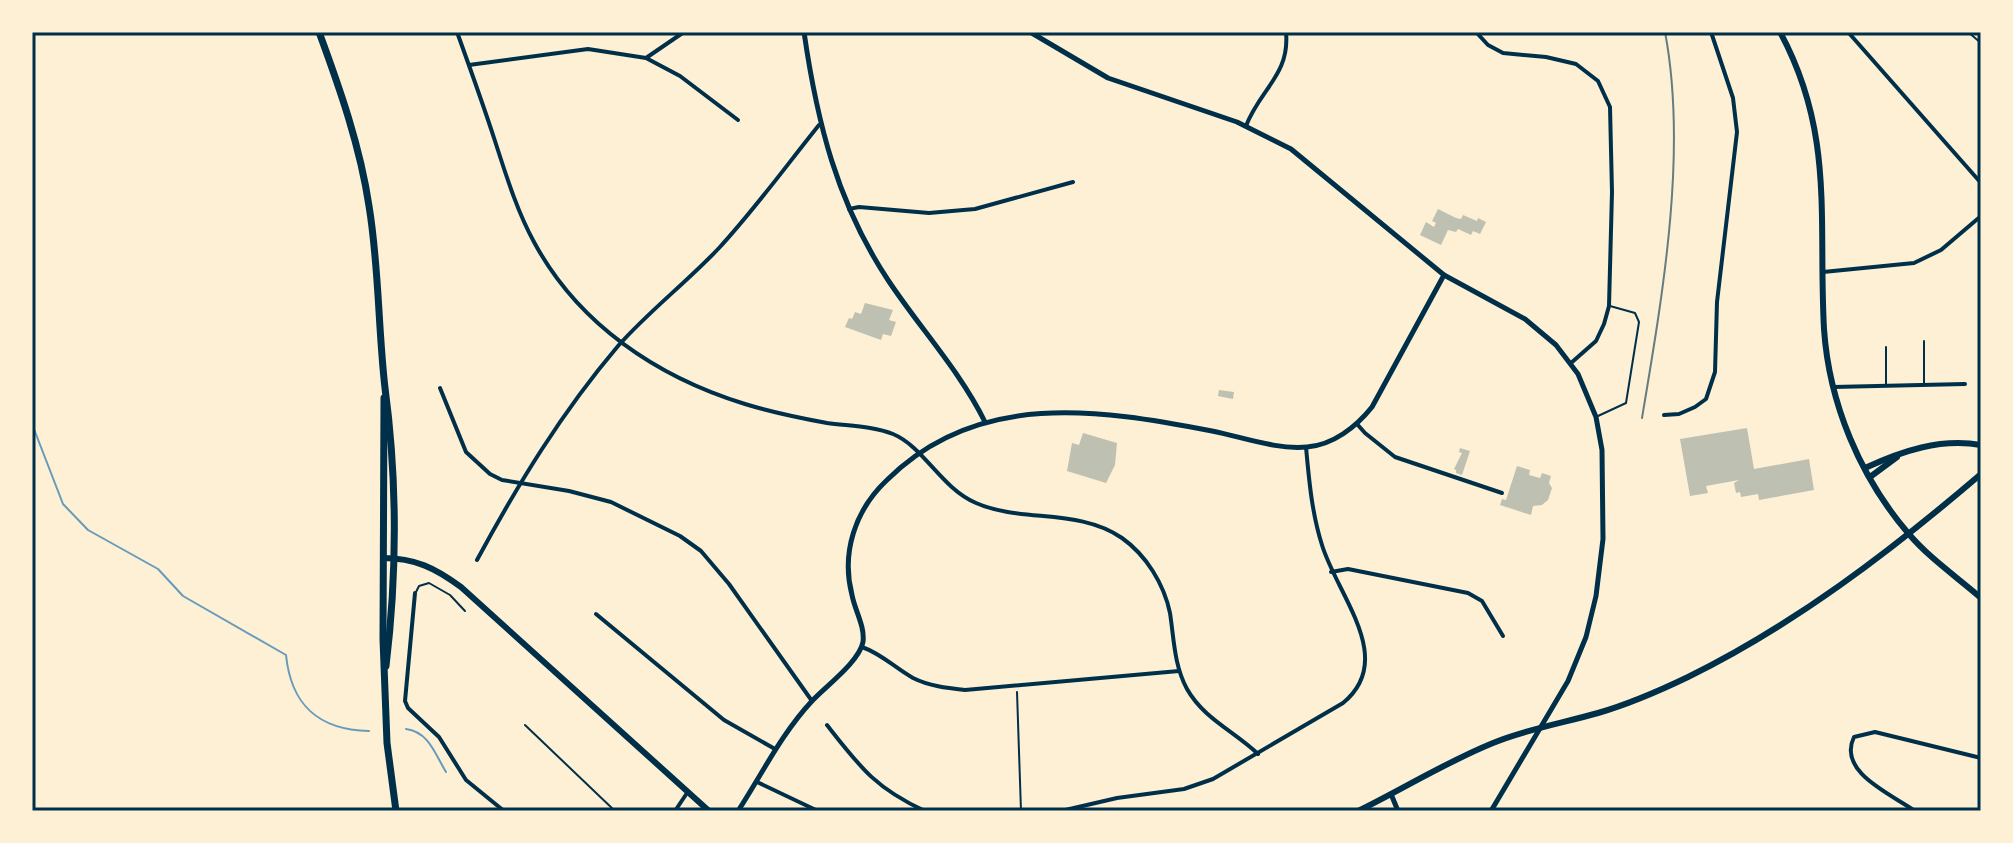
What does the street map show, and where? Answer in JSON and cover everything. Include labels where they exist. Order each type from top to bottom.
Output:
[{"type":"main road","points":[[319,32],[352,129],[364,179],[374,246],[392,462],[393,558],[386,666],[387,743],[396,811]]},
{"type":"main road","points":[[1780,32],[1799,73],[1816,128],[1821,176],[1824,328],[1833,387],[1845,427],[1887,506],[1909,535],[1981,598]]},
{"type":"main road","points":[[385,388],[383,639],[386,666]]},
{"type":"main road","points":[[1865,468],[1935,444],[1981,445]]},
{"type":"main road","points":[[1870,477],[1900,454]]},
{"type":"main road","points":[[1358,811],[1493,743],[1600,712],[1689,677],[1804,609],[1889,548],[1981,474]]},
{"type":"main road","points":[[383,558],[418,561],[461,587],[709,811]]},
{"type":"street","points":[[457,32],[533,241],[579,305],[621,344],[673,374],[724,396],[808,419],[893,434],[919,453],[946,482],[972,502],[1013,513],[1084,522],[1108,530],[1130,544],[1152,571],[1165,595],[1179,671],[1188,690],[1208,715],[1258,754]]},
{"type":"street","points":[[646,58],[684,32]]},
{"type":"street","points":[[804,32],[819,125],[849,209],[888,280],[958,378],[985,422]]},
{"type":"street","points":[[1030,32],[1108,78],[1271,137],[1302,156],[1444,275],[1525,319],[1556,345],[1571,363],[1596,417],[1602,458],[1601,567],[1586,637],[1559,700],[1491,811]]},
{"type":"street","points":[[1246,126],[1283,66],[1287,50],[1286,32]]},
{"type":"street","points":[[1476,32],[1488,45],[1503,53],[1546,57],[1576,64],[1590,73],[1604,93],[1611,118],[1609,306],[1599,335],[1571,363]]},
{"type":"street","points":[[1664,415],[1687,411],[1706,399],[1715,372],[1717,302],[1737,132],[1733,98],[1711,32]]},
{"type":"street","points":[[1848,32],[1981,183]]},
{"type":"street","points":[[468,65],[588,49],[646,58],[680,76],[738,120]]},
{"type":"street","points":[[477,560],[519,483],[557,424],[621,344],[718,249],[754,209],[819,125]]},
{"type":"street","points":[[849,209],[859,207],[929,213],[975,209],[1073,182]]},
{"type":"street","points":[[1823,272],[1914,263],[1941,250],[1981,216]]},
{"type":"street","points":[[738,811],[775,749],[812,701],[862,647],[863,632],[848,578],[847,561],[852,538],[860,514],[871,497],[919,453],[985,422],[1027,413],[1095,413],[1155,420],[1281,445],[1306,447],[1331,440],[1357,424],[1378,398],[1444,275]]},
{"type":"street","points":[[1833,387],[1965,384]]},
{"type":"street","points":[[440,388],[466,452],[490,474],[611,502],[680,536],[701,551],[729,584],[812,701]]},
{"type":"street","points":[[1357,424],[1395,457],[1502,493]]},
{"type":"street","points":[[1061,811],[1117,798],[1184,789],[1223,775],[1343,703],[1361,684],[1366,664],[1365,643],[1331,572],[1316,525],[1306,447]]},
{"type":"street","points":[[1331,572],[1348,569],[1468,593],[1482,601],[1503,636]]},
{"type":"street","points":[[415,593],[405,701],[408,708],[439,737],[466,780],[504,811]]},
{"type":"street","points":[[596,614],[724,720],[775,749]]},
{"type":"street","points":[[862,647],[882,655],[914,678],[965,690],[1179,671]]},
{"type":"street","points":[[827,725],[868,776],[894,795],[925,811]]},
{"type":"street","points":[[1915,811],[1854,767],[1849,752],[1854,737],[1875,732],[1981,758]]},
{"type":"street","points":[[757,782],[818,811]]},
{"type":"street","points":[[675,811],[687,793]]},
{"type":"street","points":[[1391,794],[1398,811]]},
{"type":"lane","points":[[1596,417],[1626,403],[1638,330],[1639,319],[1635,313],[1609,306]]},
{"type":"lane","points":[[1924,341],[1924,385]]},
{"type":"lane","points":[[1886,347],[1886,385]]},
{"type":"lane","points":[[415,593],[419,586],[429,583],[450,595],[465,611]]},
{"type":"lane","points":[[525,725],[615,811]]},
{"type":"path","points":[[1968,32],[1981,43]]},
{"type":"path","points":[[1016,687],[1021,811]]},
{"type":"building","points":[[1438,209],[1456,218],[1461,219],[1463,215],[1486,222],[1480,234],[1448,230],[1441,245],[1420,235],[1426,222],[1434,227],[1436,223],[1432,221]]},
{"type":"building","points":[[865,303],[893,310],[889,320],[896,322],[891,336],[883,334],[881,340],[845,327],[855,312],[861,314]]},
{"type":"building","points":[[1219,390],[1234,392],[1233,399],[1218,396]]},
{"type":"building","points":[[1747,428],[1754,469],[1809,459],[1814,490],[1759,500],[1758,494],[1741,497],[1740,492],[1736,493],[1734,483],[1739,480],[1706,486],[1708,493],[1690,496],[1680,439]]},
{"type":"building","points":[[1083,433],[1117,443],[1115,465],[1106,483],[1067,471],[1072,443],[1079,445]]},
{"type":"building","points":[[1460,448],[1470,451],[1462,475],[1454,469],[1462,453],[1459,452]]},
{"type":"building","points":[[1517,466],[1530,470],[1529,475],[1540,478],[1542,473],[1551,476],[1549,483],[1552,488],[1548,500],[1542,505],[1533,506],[1531,515],[1500,505],[1502,499],[1506,500]]},
{"type":"waterway","points":[[32,424],[63,504],[88,530],[158,569],[183,596],[286,655],[289,672],[301,700],[321,719],[335,726],[369,731]]},
{"type":"waterway","points":[[406,729],[426,739],[446,772]]},
{"type":"railway","points":[[1642,418],[1664,275],[1673,176],[1674,126],[1665,32]]}]
